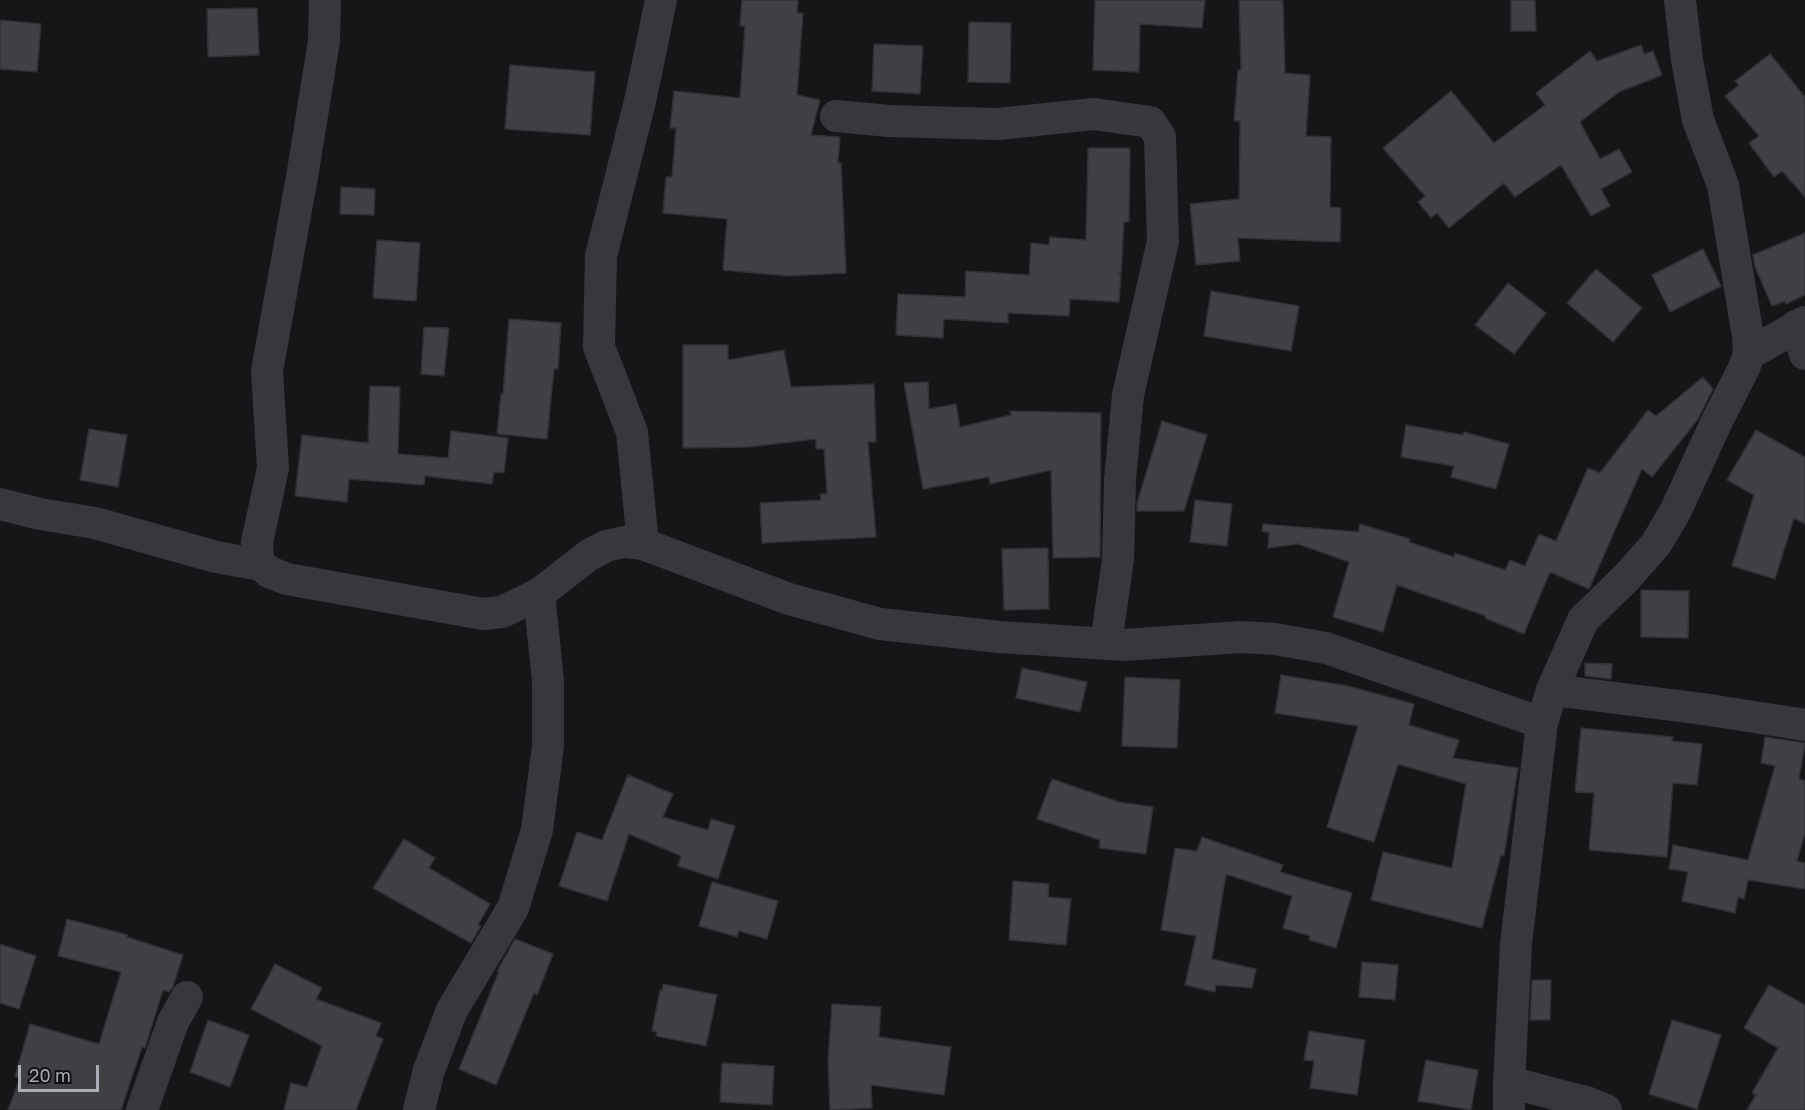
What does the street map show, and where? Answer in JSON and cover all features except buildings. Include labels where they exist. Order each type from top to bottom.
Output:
[{"type":"street","points":[[261,565],[257,543],[273,468],[267,371],[324,41],[325,0]]},
{"type":"street","points":[[643,544],[632,432],[599,347],[601,256],[641,97],[660,0]]},
{"type":"street","points":[[1606,1110],[1589,1103],[1509,1096],[1516,944],[1542,723],[1552,690],[1583,620],[1627,577],[1656,544],[1675,512],[1749,354],[1723,185],[1698,120],[1687,60],[1680,0]]},
{"type":"street","points":[[836,116],[889,121],[998,124],[1094,114],[1149,122],[1160,137],[1163,241],[1128,395],[1120,479],[1118,559],[1106,644]]},
{"type":"street","points":[[1749,354],[1802,334]]},
{"type":"street","points":[[0,504],[40,514],[95,523],[216,557],[261,565],[277,577],[483,614],[502,612],[539,594],[589,555],[606,546],[624,542],[643,544],[789,599],[880,624],[1000,637],[1125,645],[1240,637],[1275,639],[1326,648],[1542,723]]},
{"type":"street","points":[[430,1107],[429,1070],[452,1010],[513,908],[537,830],[548,746],[548,681],[539,594]]},
{"type":"street","points":[[1552,690],[1703,709],[1805,725]]},
{"type":"street","points":[[142,1110],[173,1022],[187,997]]}]
